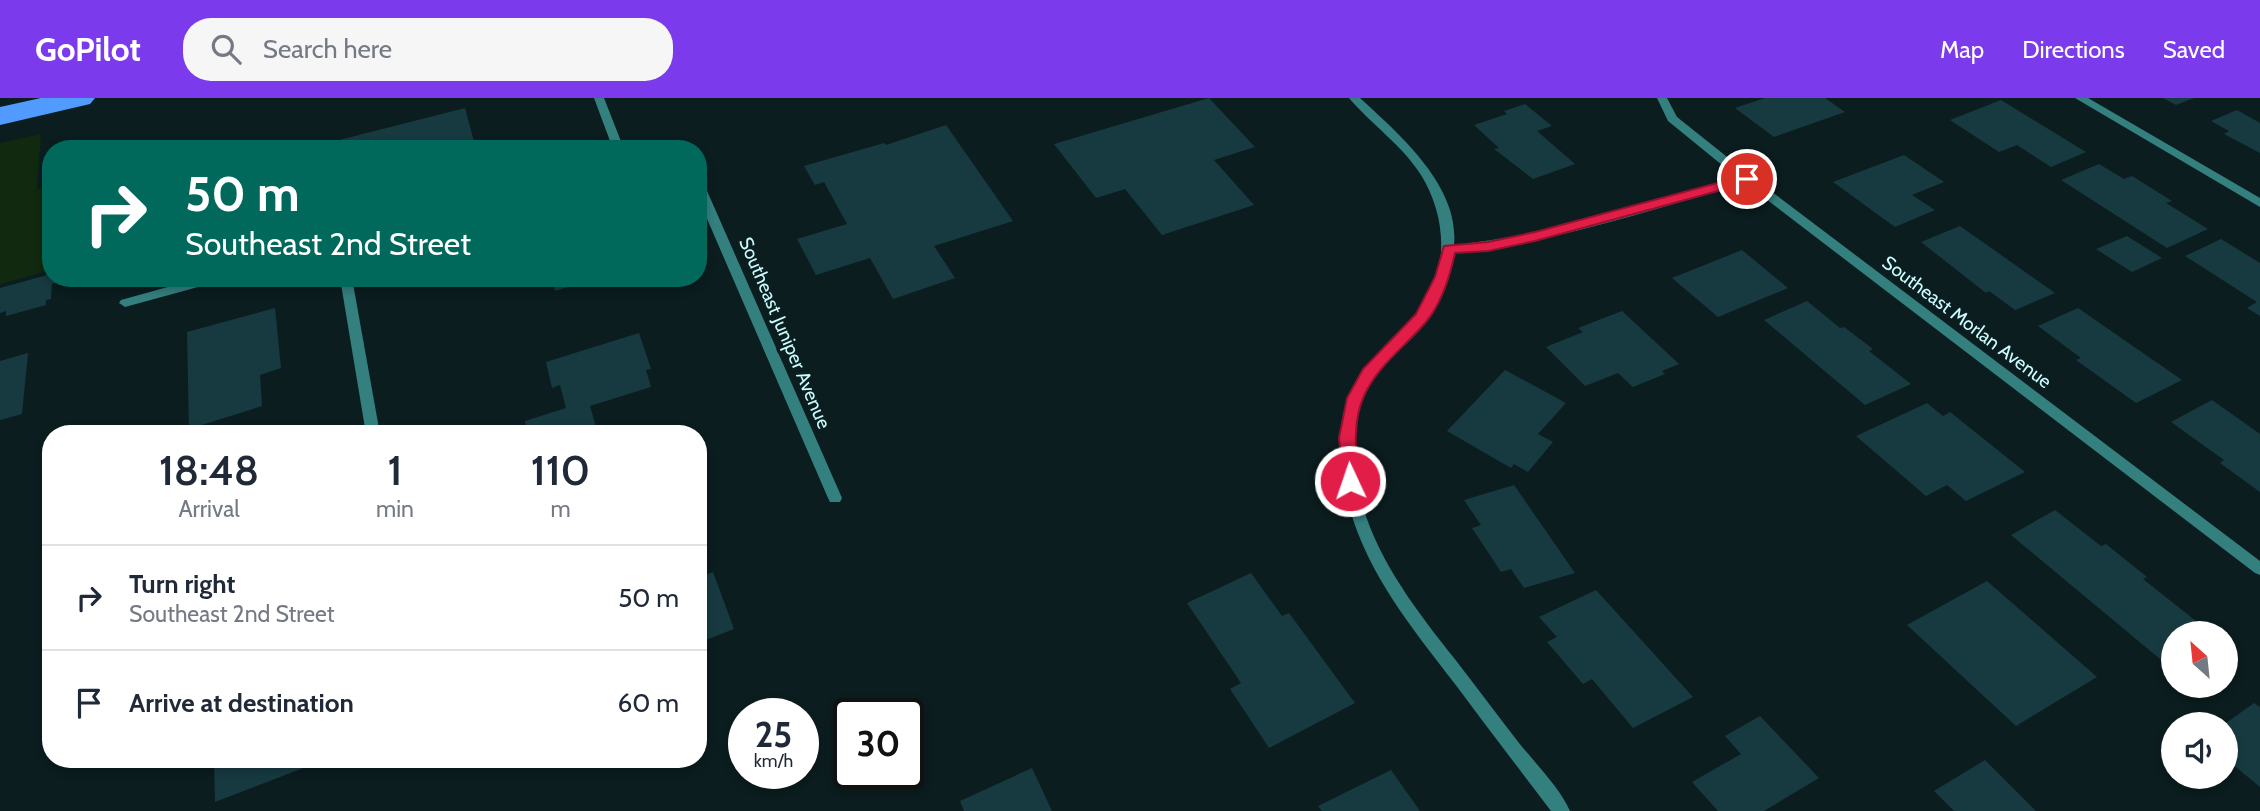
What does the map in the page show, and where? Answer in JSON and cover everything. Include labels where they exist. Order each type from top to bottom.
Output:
[{"type":"main road","points":[[0,103],[20,98]]},
{"type":"main road","points":[[0,116],[80,98]]},
{"type":"street","points":[[599,98],[615,140]]},
{"type":"street","points":[[1354,98],[1403,145],[1430,176],[1445,211],[1449,249],[1442,277],[1422,317],[1368,373],[1355,398],[1347,438],[1350,481],[1357,518],[1372,554],[1398,596],[1561,811]]},
{"type":"street","name":"Southeast Morlan Avenue","points":[[1662,98],[1672,119],[1747,179],[2260,569]]},
{"type":"street","points":[[2080,98],[2260,203]]},
{"type":"street","points":[[1449,249],[1488,247],[1535,237],[1747,179]]},
{"type":"street","name":"Southeast Juniper Avenue","points":[[707,205],[835,498]]},
{"type":"street","points":[[125,303],[183,287]]},
{"type":"street","points":[[348,287],[371,425]]},
{"type":"green space","points":[[41,134],[37,189],[42,188],[42,272],[0,284],[0,143]]},
{"type":"building","points":[[1209,98],[1255,147],[1214,160],[1254,205],[1162,235],[1125,189],[1096,198],[1054,144]]},
{"type":"building","points":[[1765,98],[1825,98],[1845,112],[1774,137],[1735,108]]},
{"type":"building","points":[[2163,98],[2194,98],[2176,105]]},
{"type":"building","points":[[2001,100],[2086,152],[2051,167],[2017,145],[1999,152],[1950,120]]},
{"type":"building","points":[[1525,104],[1552,126],[1537,131],[1575,164],[1533,179],[1494,149],[1499,148],[1474,125],[1507,114],[1504,111]]},
{"type":"building","points":[[465,108],[474,140],[339,140]]},
{"type":"building","points":[[2237,110],[2260,123],[2260,153],[2224,134],[2229,131],[2211,121]]},
{"type":"building","points":[[946,125],[1013,221],[934,246],[955,278],[893,299],[870,258],[816,275],[797,239],[847,224],[824,182],[815,185],[804,166],[884,143],[886,145]]},
{"type":"building","points":[[1904,155],[1944,182],[1912,195],[1935,210],[1895,227],[1833,182]]},
{"type":"building","points":[[2099,164],[2124,179],[2132,176],[2172,201],[2166,203],[2208,229],[2167,248],[2061,180]]},
{"type":"building","points":[[1960,226],[2055,293],[2015,310],[1989,291],[1986,293],[1921,242]]},
{"type":"building","points":[[2127,236],[2162,258],[2132,272],[2096,249]]},
{"type":"building","points":[[2221,239],[2260,263],[2260,316],[2247,308],[2257,302],[2185,256]]},
{"type":"building","points":[[1742,250],[1788,288],[1718,317],[1672,278]]},
{"type":"building","points":[[42,276],[42,287],[52,287],[51,299],[46,300],[46,305],[6,316],[6,311],[0,313],[0,288]]},
{"type":"building","points":[[1807,301],[1840,328],[1844,327],[1873,349],[1869,351],[1911,384],[1865,405],[1764,320]]},
{"type":"building","points":[[275,308],[281,368],[260,375],[262,406],[202,425],[189,425],[187,332]]},
{"type":"building","points":[[2078,308],[2182,380],[2136,403],[2076,360],[2081,358],[2038,326]]},
{"type":"building","points":[[1622,311],[1679,364],[1662,371],[1665,374],[1633,387],[1618,373],[1585,386],[1546,347],[1583,332],[1578,328]]},
{"type":"building","points":[[639,333],[651,369],[646,370],[651,387],[590,406],[595,425],[526,425],[525,421],[566,408],[560,385],[552,388],[546,362]]},
{"type":"building","points":[[28,353],[22,414],[0,420],[0,361]]},
{"type":"building","points":[[1505,370],[1566,403],[1538,434],[1553,442],[1528,472],[1514,464],[1511,468],[1447,431]]},
{"type":"building","points":[[2212,400],[2260,434],[2260,492],[2220,463],[2224,460],[2171,422]]},
{"type":"building","points":[[1927,403],[1943,416],[1950,412],[2025,472],[1966,501],[1947,485],[1926,496],[1856,436]]},
{"type":"building","points":[[1514,485],[1575,573],[1524,588],[1511,569],[1501,572],[1472,528],[1481,525],[1464,500]]},
{"type":"building","points":[[2055,510],[2101,546],[2106,544],[2147,577],[2143,579],[2196,621],[2161,621],[2160,659],[2011,535]]},
{"type":"building","points":[[713,572],[734,629],[707,640],[707,574]]},
{"type":"building","points":[[1251,573],[1282,616],[1289,613],[1355,703],[1269,748],[1230,689],[1241,683],[1187,603]]},
{"type":"building","points":[[1987,581],[2097,677],[2016,726],[1907,625]]},
{"type":"building","points":[[1596,590],[1693,697],[1633,728],[1592,679],[1583,684],[1547,642],[1557,637],[1539,617]]},
{"type":"building","points":[[2254,703],[2260,707],[2260,787],[2238,769],[2238,714]]},
{"type":"building","points":[[1760,716],[1819,778],[1764,811],[1718,811],[1692,782],[1741,754],[1725,736]]},
{"type":"building","points":[[1985,760],[2036,811],[1954,811],[1934,791]]},
{"type":"building","points":[[214,768],[303,768],[215,802]]},
{"type":"building","points":[[1032,768],[1052,811],[964,811],[960,801]]},
{"type":"building","points":[[1391,770],[1420,811],[1322,811],[1318,806]]},
{"type":"route","points":[[1350,481],[1347,438],[1355,398],[1368,373],[1422,317],[1435,296],[1449,249],[1488,247],[1535,237],[1747,179]]}]
